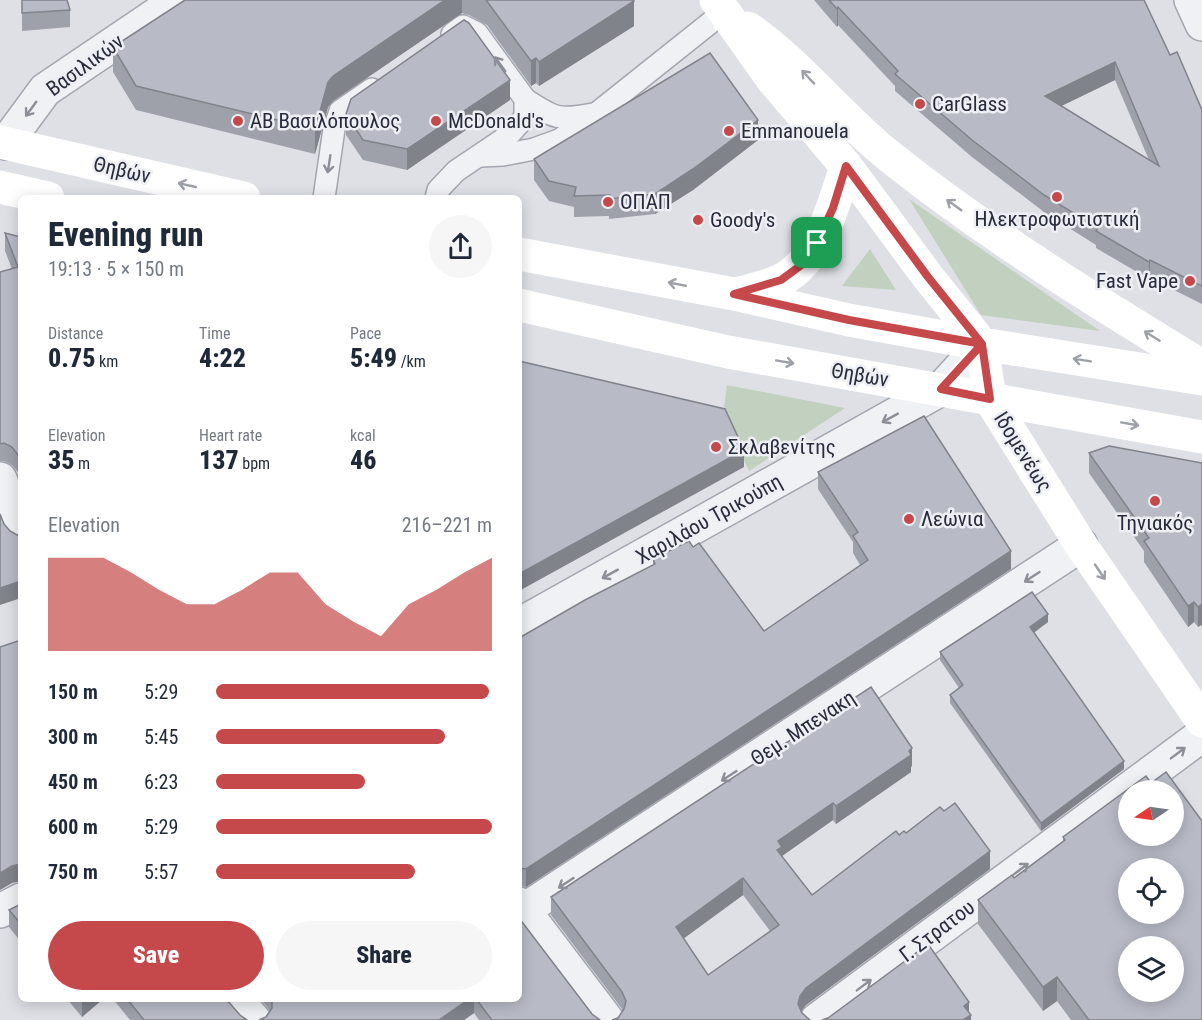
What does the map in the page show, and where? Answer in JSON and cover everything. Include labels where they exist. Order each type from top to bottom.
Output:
[{"type":"main road","points":[[720,6],[772,79],[846,166],[928,277],[982,344]]},
{"type":"main road","points":[[720,6],[800,69],[844,116],[888,154],[954,205],[1058,275],[1202,366]]},
{"type":"main road","name":"Θηβών","points":[[3,142],[231,195]]},
{"type":"main road","points":[[734,294],[781,280],[800,266],[817,243],[829,217],[846,166]]},
{"type":"main road","points":[[0,187],[35,195]]},
{"type":"main road","points":[[522,255],[734,294],[849,320],[1202,379]]},
{"type":"main road","name":"Θηβών","points":[[522,306],[728,352],[1202,437]]},
{"type":"main road","name":"Ιδομενέως","points":[[982,344],[990,399],[1081,545],[1202,721]]},
{"type":"street","name":"Βασιλικών","points":[[3,142],[45,90],[178,0]]},
{"type":"street","points":[[1191,0],[1202,24]]},
{"type":"street","name":"Χαριλάου Τρικούπη","points":[[522,623],[941,389],[982,344]]},
{"type":"street","points":[[0,479],[18,526]]},
{"type":"street","name":"Θεμ. Μπενακη","points":[[522,907],[1081,545]]},
{"type":"street","name":"Γ. Στρατου","points":[[817,1020],[1202,735]]},
{"type":"street","points":[[0,911],[18,902]]},
{"type":"street","points":[[522,907],[607,1020]]},
{"type":"street","points":[[239,1002],[254,1020]]},
{"type":"lane","points":[[480,156],[503,155],[534,149],[559,140],[597,113],[720,6]]},
{"type":"lane","points":[[434,46],[463,26],[477,33],[525,99],[548,114],[568,119],[597,113]]},
{"type":"lane","points":[[324,195],[334,129],[340,111],[387,78]]},
{"type":"lane","points":[[437,195],[438,190],[456,171],[508,136],[525,117],[525,99]]},
{"type":"green space","points":[[909,199],[1100,331],[981,315]]},
{"type":"green space","points":[[870,249],[896,290],[842,286]]},
{"type":"green space","points":[[727,385],[845,408],[749,471],[723,415]]},
{"type":"building","points":[[22,0],[67,0],[70,10],[22,13]]},
{"type":"building","points":[[185,0],[445,0],[333,76],[328,82],[315,129],[136,86],[113,47]]},
{"type":"building","points":[[486,0],[634,1],[539,62],[536,58],[531,61]]},
{"type":"building","points":[[829,0],[1144,0],[1170,55],[1177,52],[1202,110],[1202,286],[1150,260],[1149,262],[1096,231],[1098,228],[1044,195],[972,140],[895,74],[898,71],[838,7],[837,9]],"holes":[[[1115,62],[1159,166],[1045,96]]]},
{"type":"building","points":[[464,20],[469,23],[510,80],[407,149],[363,140],[346,114],[351,99]]},
{"type":"building","points":[[710,53],[758,120],[693,169],[655,194],[609,199],[610,195],[574,196],[576,187],[549,181],[534,159]]},
{"type":"building","points":[[5,233],[18,236],[18,267]]},
{"type":"building","points":[[18,267],[18,455],[12,447],[4,443],[0,444],[0,272]]},
{"type":"building","points":[[522,362],[725,409],[744,450],[522,572]]},
{"type":"building","points":[[924,416],[1011,551],[526,869],[522,868],[522,636],[655,564],[653,559],[689,541],[693,547],[699,543],[764,631],[868,560],[853,536],[858,532],[818,472]]},
{"type":"building","points":[[1109,446],[1202,463],[1202,604],[1198,607],[1194,602],[1188,606],[1144,541],[1149,538],[1089,453]]},
{"type":"building","points":[[0,514],[10,531],[18,535],[18,582],[0,588]]},
{"type":"building","points":[[1032,592],[1048,614],[1030,627],[1124,761],[1041,823],[950,695],[963,685],[940,652]]},
{"type":"building","points":[[18,641],[18,865],[0,873],[0,647]]},
{"type":"building","points":[[871,687],[912,748],[909,751],[911,755],[836,806],[833,803],[778,841],[782,847],[777,850],[812,895],[896,831],[899,835],[904,831],[906,833],[940,807],[944,811],[955,803],[990,851],[806,988],[798,1004],[802,1013],[810,1020],[612,1020],[618,1018],[624,1009],[626,1001],[622,992],[551,897]],"holes":[[[743,878],[779,925],[708,975],[676,927]]]},
{"type":"building","points":[[1166,772],[1172,780],[1155,780]]},
{"type":"building","points":[[1184,796],[1202,821],[1202,1020],[1089,1020],[1057,977],[1043,987],[978,900],[1012,875],[1014,878],[1065,840],[1063,837],[1118,797],[1118,846],[1184,846]]},
{"type":"building","points":[[18,906],[18,920],[9,910]]},
{"type":"building","points":[[522,922],[592,1014],[600,1020],[492,1020],[478,1002],[522,1002]]},
{"type":"building","points":[[928,944],[969,1002],[964,1006],[971,1015],[963,1020],[822,1020],[828,1018]]},
{"type":"building","points":[[129,1002],[229,1002],[247,1020],[144,1020]]},
{"type":"building","points":[[272,1002],[465,1002],[439,1020],[259,1020],[266,1017],[272,1008]]},
{"type":"place","name":"CarGlass","points":[[920,104]]},
{"type":"place","name":"ΑΒ Βασιλόπουλος","points":[[238,121]]},
{"type":"place","name":"McDonald's","points":[[436,121]]},
{"type":"place","name":"Emmanouela","points":[[729,131]]},
{"type":"place","name":"Ηλεκτροφωτιστική","points":[[1057,197]]},
{"type":"place","name":"ΟΠΑΠ","points":[[608,202]]},
{"type":"place","name":"Goody's","points":[[698,220]]},
{"type":"place","name":"Fast Vape","points":[[1190,281]]},
{"type":"place","name":"Σκλαβενίτης","points":[[716,447]]},
{"type":"place","name":"Τηνιακός","points":[[1155,501]]},
{"type":"place","name":"Λεώνια","points":[[909,519]]},
{"type":"route","points":[[817,243],[800,266],[781,280],[734,294],[849,320],[982,344],[990,399],[941,389],[982,344],[945,300],[846,166],[833,208],[817,243]]}]
